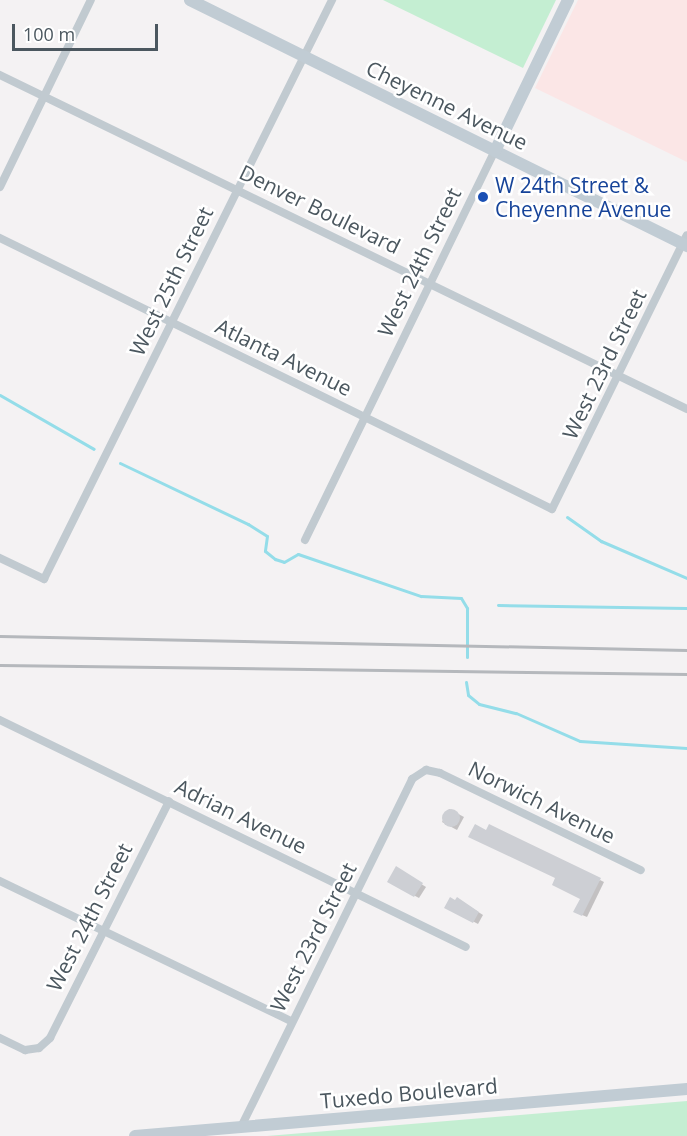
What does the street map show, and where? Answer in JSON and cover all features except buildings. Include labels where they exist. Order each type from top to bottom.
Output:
[{"type":"street","points":[[0,187],[91,0]]},
{"type":"street","name":"Cheyenne Avenue","points":[[190,0],[685,242]]},
{"type":"street","name":"West 25th Street","points":[[0,558],[44,579],[332,0]]},
{"type":"street","name":"West 24th Street","points":[[304,540],[568,0]]},
{"type":"street","name":"Denver Boulevard","points":[[0,75],[237,188],[687,409]]},
{"type":"street","name":"Atlanta Avenue","points":[[0,238],[552,509]]},
{"type":"street","name":"West 23rd Street","points":[[552,509],[685,242]]},
{"type":"street","name":"Adrian Avenue","points":[[0,720],[356,891],[466,947]]},
{"type":"street","name":"West 23rd Street","points":[[241,1127],[291,1021],[412,779],[426,770]]},
{"type":"street","name":"Norwich Avenue","points":[[426,770],[440,772],[641,870]]},
{"type":"street","name":"West 24th Street","points":[[0,1038],[26,1050],[39,1047],[50,1038],[169,801]]},
{"type":"street","points":[[0,881],[291,1021]]},
{"type":"street","name":"Tuxedo Boulevard","points":[[135,1136],[687,1089]]},
{"type":"shaded area","points":[[578,0],[687,0],[687,162],[535,88]]},
{"type":"green space","points":[[383,0],[556,0],[523,68]]},
{"type":"green space","points":[[687,1101],[687,1136],[267,1136]]},
{"type":"waterway","points":[[0,395],[94,449]]},
{"type":"waterway","points":[[120,463],[248,524],[267,536],[265,551],[275,559],[284,562],[298,554],[421,596],[461,598],[467,608],[467,657]]},
{"type":"waterway","points":[[567,517],[601,541],[687,578]]},
{"type":"waterway","points":[[498,605],[687,608]]},
{"type":"waterway","points":[[466,682],[468,695],[479,704],[516,713],[580,741],[687,748]]},
{"type":"railway","points":[[0,636],[687,650]]},
{"type":"railway","points":[[0,665],[687,674]]},
{"type":"place","name":"W 24th Street & Cheyenne Avenue","points":[[483,197]]}]
